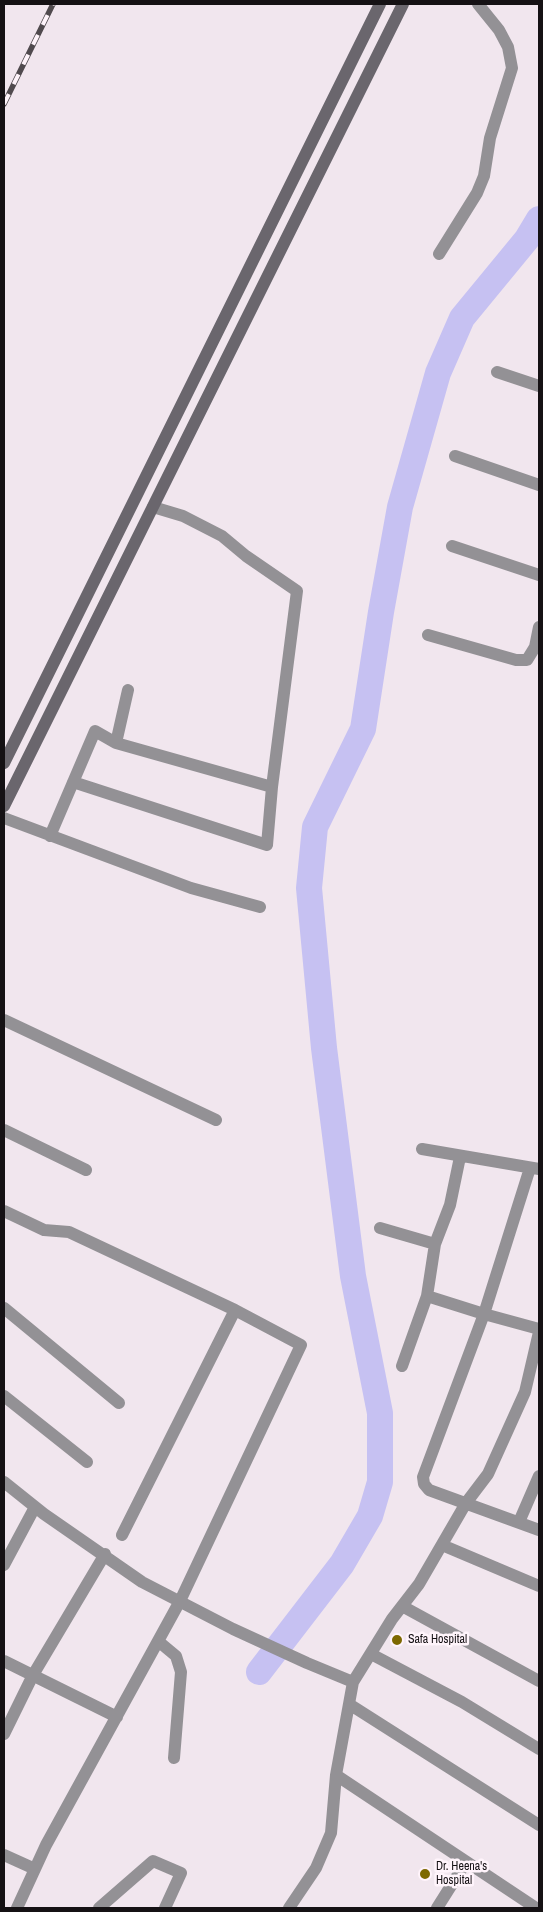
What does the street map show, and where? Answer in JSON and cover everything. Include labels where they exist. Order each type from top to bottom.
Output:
[{"type":"street","points":[[4,763],[380,4]]},
{"type":"street","points":[[4,806],[403,4]]},
{"type":"street","points":[[439,254],[476,193],[484,176],[490,138],[512,68],[508,46],[499,30],[478,4]]},
{"type":"street","points":[[497,372],[539,386]]},
{"type":"street","points":[[455,456],[539,485]]},
{"type":"street","points":[[73,782],[267,845],[272,788],[297,591],[246,556],[222,536],[183,516],[153,507]]},
{"type":"street","points":[[452,546],[539,575]]},
{"type":"street","points":[[428,635],[516,660],[527,660],[535,647],[539,627]]},
{"type":"street","points":[[116,743],[128,690]]},
{"type":"street","points":[[50,836],[95,731],[116,743],[272,788]]},
{"type":"street","points":[[4,818],[191,888],[260,907]]},
{"type":"street","points":[[4,1020],[216,1120]]},
{"type":"street","points":[[4,1130],[86,1170]]},
{"type":"street","points":[[422,1149],[460,1157],[535,1168],[484,1314],[422,1477],[424,1484],[429,1490],[539,1530]]},
{"type":"street","points":[[402,1366],[427,1296],[435,1244],[450,1205],[460,1157]]},
{"type":"street","points":[[4,1211],[44,1230],[69,1232],[234,1310],[301,1345],[180,1601],[35,1870],[17,1908]]},
{"type":"street","points":[[380,1228],[435,1244]]},
{"type":"street","points":[[289,1908],[298,1898],[316,1868],[331,1833],[336,1775],[353,1682],[402,1606],[419,1584],[466,1503],[488,1474],[525,1392],[539,1330],[427,1296]]},
{"type":"street","points":[[4,1308],[119,1403]]},
{"type":"street","points":[[122,1535],[234,1310]]},
{"type":"street","points":[[4,1396],[87,1462]]},
{"type":"street","points":[[519,1522],[539,1476]]},
{"type":"street","points":[[4,1482],[35,1507],[105,1554],[142,1582],[233,1629],[353,1682]]},
{"type":"street","points":[[4,1565],[35,1507]]},
{"type":"street","points":[[442,1545],[539,1586]]},
{"type":"street","points":[[4,1734],[33,1675],[105,1554]]},
{"type":"street","points":[[402,1606],[539,1681]]},
{"type":"street","points":[[158,1641],[176,1656],[181,1672],[174,1758]]},
{"type":"street","points":[[371,1654],[462,1702],[539,1749]]},
{"type":"street","points":[[4,1661],[117,1717]]},
{"type":"street","points":[[349,1704],[539,1824]]},
{"type":"street","points":[[336,1775],[536,1908]]},
{"type":"street","points":[[4,1855],[35,1870]]},
{"type":"street","points":[[99,1908],[153,1861],[180,1873],[165,1908]]},
{"type":"street","points":[[437,1908],[466,1862]]},
{"type":"waterway","points":[[259,1672],[342,1564],[370,1516],[380,1482],[380,1413],[353,1276],[324,1048],[309,888],[315,827],[363,729],[400,507],[438,373],[462,318],[527,239],[539,219]]},
{"type":"railway","points":[[4,104],[53,4]]},
{"type":"place","name":"Safa Hospital","points":[[397,1640]]},
{"type":"place","name":"Dr. Heena's Hospital","points":[[425,1874]]}]
